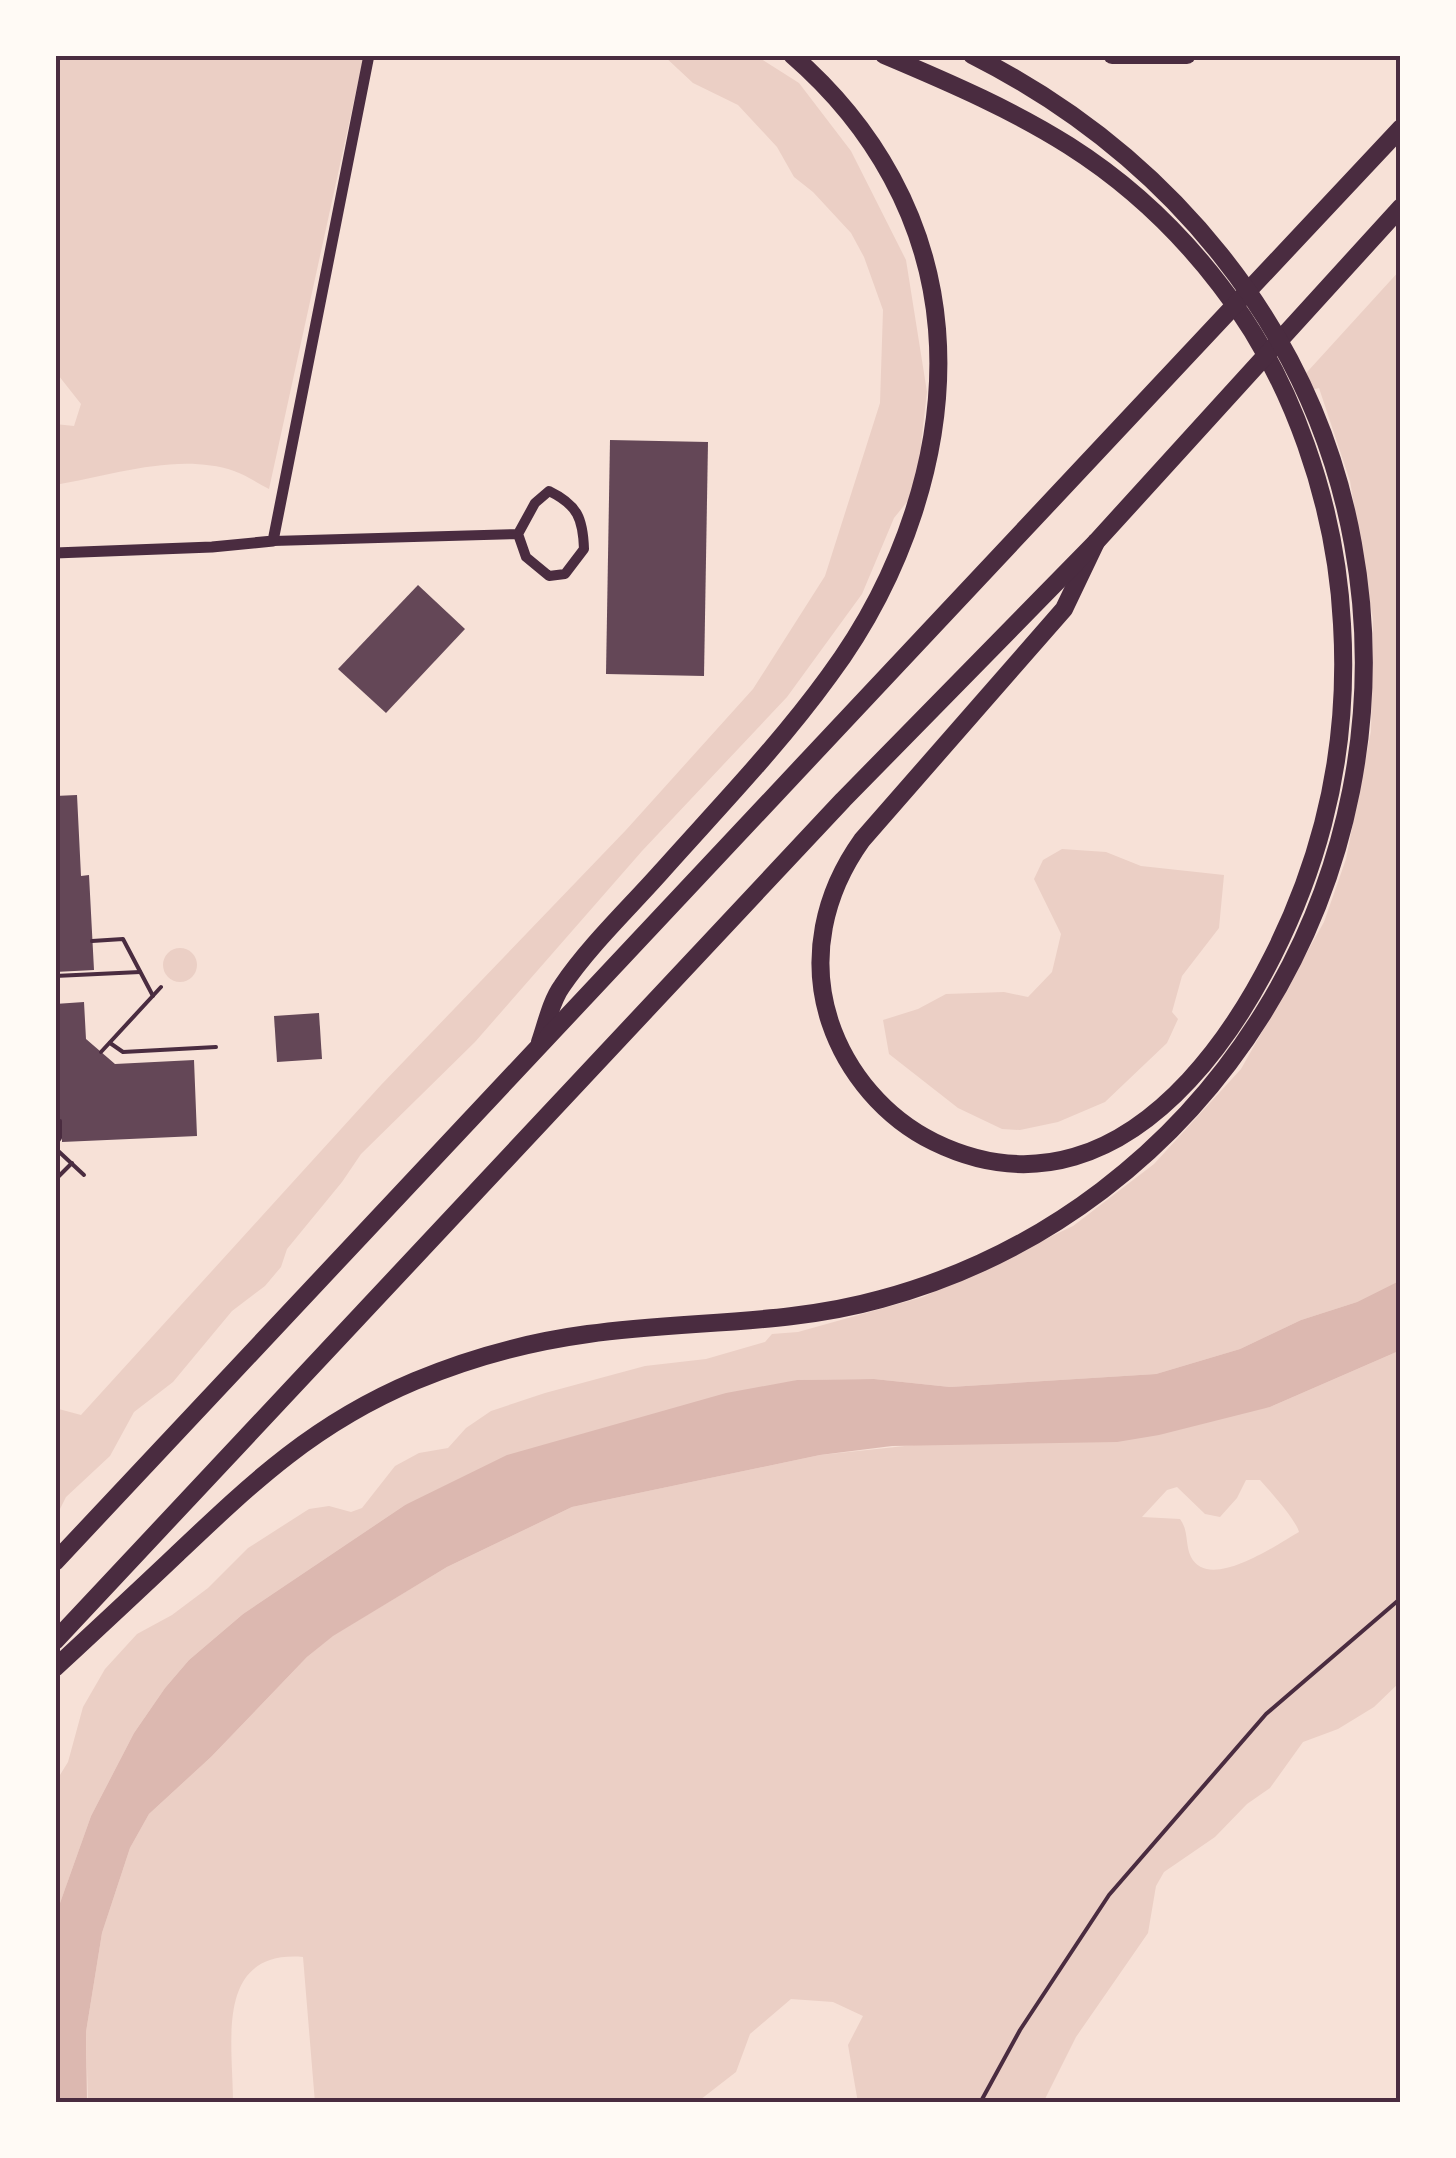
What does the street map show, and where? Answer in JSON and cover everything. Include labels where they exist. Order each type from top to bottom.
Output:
[{"type":"highway","points":[[536,1052],[560,988],[780,736],[848,649],[896,558],[927,463],[937,402],[938,346],[933,294],[918,238],[896,185],[868,136],[834,94],[792,55]]},
{"type":"highway","points":[[884,55],[1028,120],[1093,159],[1164,220],[1206,266],[1259,344],[1300,431],[1335,559],[1342,624],[1342,694],[1336,760],[1323,825],[1274,955],[1233,1022],[1187,1082],[1141,1126],[1122,1138],[1078,1156],[1032,1163],[988,1160],[924,1137],[889,1112],[860,1080],[838,1044],[824,1003],[820,961],[823,926],[834,890],[851,856],[1064,608],[1096,542]]},
{"type":"highway","points":[[55,1668],[267,1469],[325,1427],[384,1395],[475,1359],[564,1338],[801,1316],[918,1288],[991,1258],[1060,1220],[1090,1200],[1176,1126],[1240,1047],[1292,965],[1335,861],[1358,762],[1364,696],[1361,594],[1344,502],[1318,422],[1273,328],[1220,252],[1162,188],[1109,141],[1048,98],[972,55]]},
{"type":"highway","points":[[1112,55],[1187,55]]},
{"type":"highway","points":[[55,1562],[1401,128]]},
{"type":"highway","points":[[55,1640],[842,800],[1096,542],[1401,207]]},
{"type":"street","points":[[272,542],[368,55]]},
{"type":"street","points":[[549,491],[562,497],[583,521],[584,548],[565,574],[549,576],[526,557],[518,534],[535,504],[549,491]]},
{"type":"street","points":[[55,553],[518,534]]},
{"type":"path","points":[[92,941],[123,939],[153,996]]},
{"type":"path","points":[[55,976],[140,972]]},
{"type":"path","points":[[101,1052],[161,987]]},
{"type":"path","points":[[110,1043],[123,1052],[216,1046]]},
{"type":"path","points":[[60,1121],[60,1138],[55,1146],[84,1174]]},
{"type":"path","points":[[55,1180],[72,1163]]},
{"type":"path","points":[[980,2103],[1020,2030],[1109,1896],[1266,1714],[1401,1598]]},
{"type":"shaded area","points":[[55,55],[364,55],[269,489],[234,471],[190,464],[144,468],[55,485],[55,424],[74,426],[81,404],[55,371]]},
{"type":"shaded area","points":[[663,55],[755,55],[799,83],[851,151],[906,260],[927,392],[922,464],[915,492],[894,518],[862,594],[787,697],[642,851],[475,1042],[361,1154],[287,1249],[281,1267],[265,1286],[232,1311],[173,1382],[134,1412],[110,1456],[66,1497],[55,1519],[55,1408],[81,1415],[381,1085],[626,830],[753,689],[825,576],[880,403],[883,310],[851,233],[794,177],[777,147],[738,105],[693,83]]},
{"type":"shaded area","points":[[1401,269],[1401,1280],[1240,1349],[1156,1374],[950,1387],[874,1379],[797,1380],[405,1505],[243,1614],[189,1660],[165,1688],[134,1733],[91,1816],[55,1917],[55,1783],[68,1762],[83,1707],[105,1669],[137,1634],[172,1615],[208,1588],[248,1548],[309,1509],[329,1506],[351,1512],[362,1508],[395,1466],[419,1453],[448,1448],[466,1428],[491,1411],[645,1366],[706,1359],[765,1342],[772,1334],[798,1332],[923,1297],[1073,1226],[1154,1164],[1241,1069],[1324,922],[1346,859],[1371,731],[1373,620],[1350,481],[1319,388],[1304,392],[1298,382]]},
{"type":"shaded area","points":[[1062,849],[1106,852],[1141,866],[1224,875],[1219,928],[1182,976],[1172,1012],[1178,1019],[1167,1043],[1105,1102],[1058,1122],[1020,1130],[1002,1129],[958,1108],[889,1054],[883,1020],[918,1009],[946,994],[1004,992],[1028,997],[1052,972],[1061,934],[1034,879],[1043,860]]},
{"type":"shaded area","points":[[180,948],[192,953],[197,965],[192,977],[180,982],[168,977],[163,965],[168,953]]},
{"type":"shaded area","points":[[1401,1280],[1401,1350],[1270,1407],[1117,1442],[892,1446],[820,1455],[572,1507],[447,1567],[333,1636],[149,1814],[130,1848],[102,1933],[86,2032],[87,2103],[55,2103],[55,1917],[91,1816],[134,1733],[189,1660],[243,1614],[405,1505],[507,1455],[726,1393],[797,1380],[874,1379],[950,1387],[1156,1374],[1240,1349]]},
{"type":"shaded area","points":[[1401,1350],[1401,1681],[1374,1707],[1338,1729],[1303,1742],[1270,1788],[1247,1804],[1215,1837],[1164,1872],[1156,1886],[1148,1933],[1076,2037],[1043,2103],[858,2103],[848,2045],[863,2016],[833,2002],[791,1999],[750,2034],[736,2072],[696,2103],[315,2103],[303,1957],[274,1959],[255,1968],[242,1984],[232,2028],[233,2103],[88,2103],[86,2032],[102,1933],[130,1848],[149,1814],[332,1636],[447,1567],[572,1507],[820,1455],[1270,1407]],"holes":[[[1246,1480],[1260,1480],[1299,1532],[1227,1568],[1200,1567],[1191,1557],[1180,1519],[1142,1517],[1167,1490],[1177,1487],[1205,1514],[1220,1517]]]},
{"type":"building","points":[[610,440],[708,442],[704,676],[606,674]]},
{"type":"building","points":[[418,585],[465,629],[386,713],[338,669]]},
{"type":"building","points":[[77,795],[81,876],[89,875],[94,970],[55,972],[55,796]]},
{"type":"building","points":[[84,1002],[86,1039],[115,1064],[194,1060],[197,1136],[62,1142],[62,1123],[55,1117],[55,1004]]},
{"type":"building","points":[[319,1013],[322,1059],[277,1062],[274,1016]]}]
